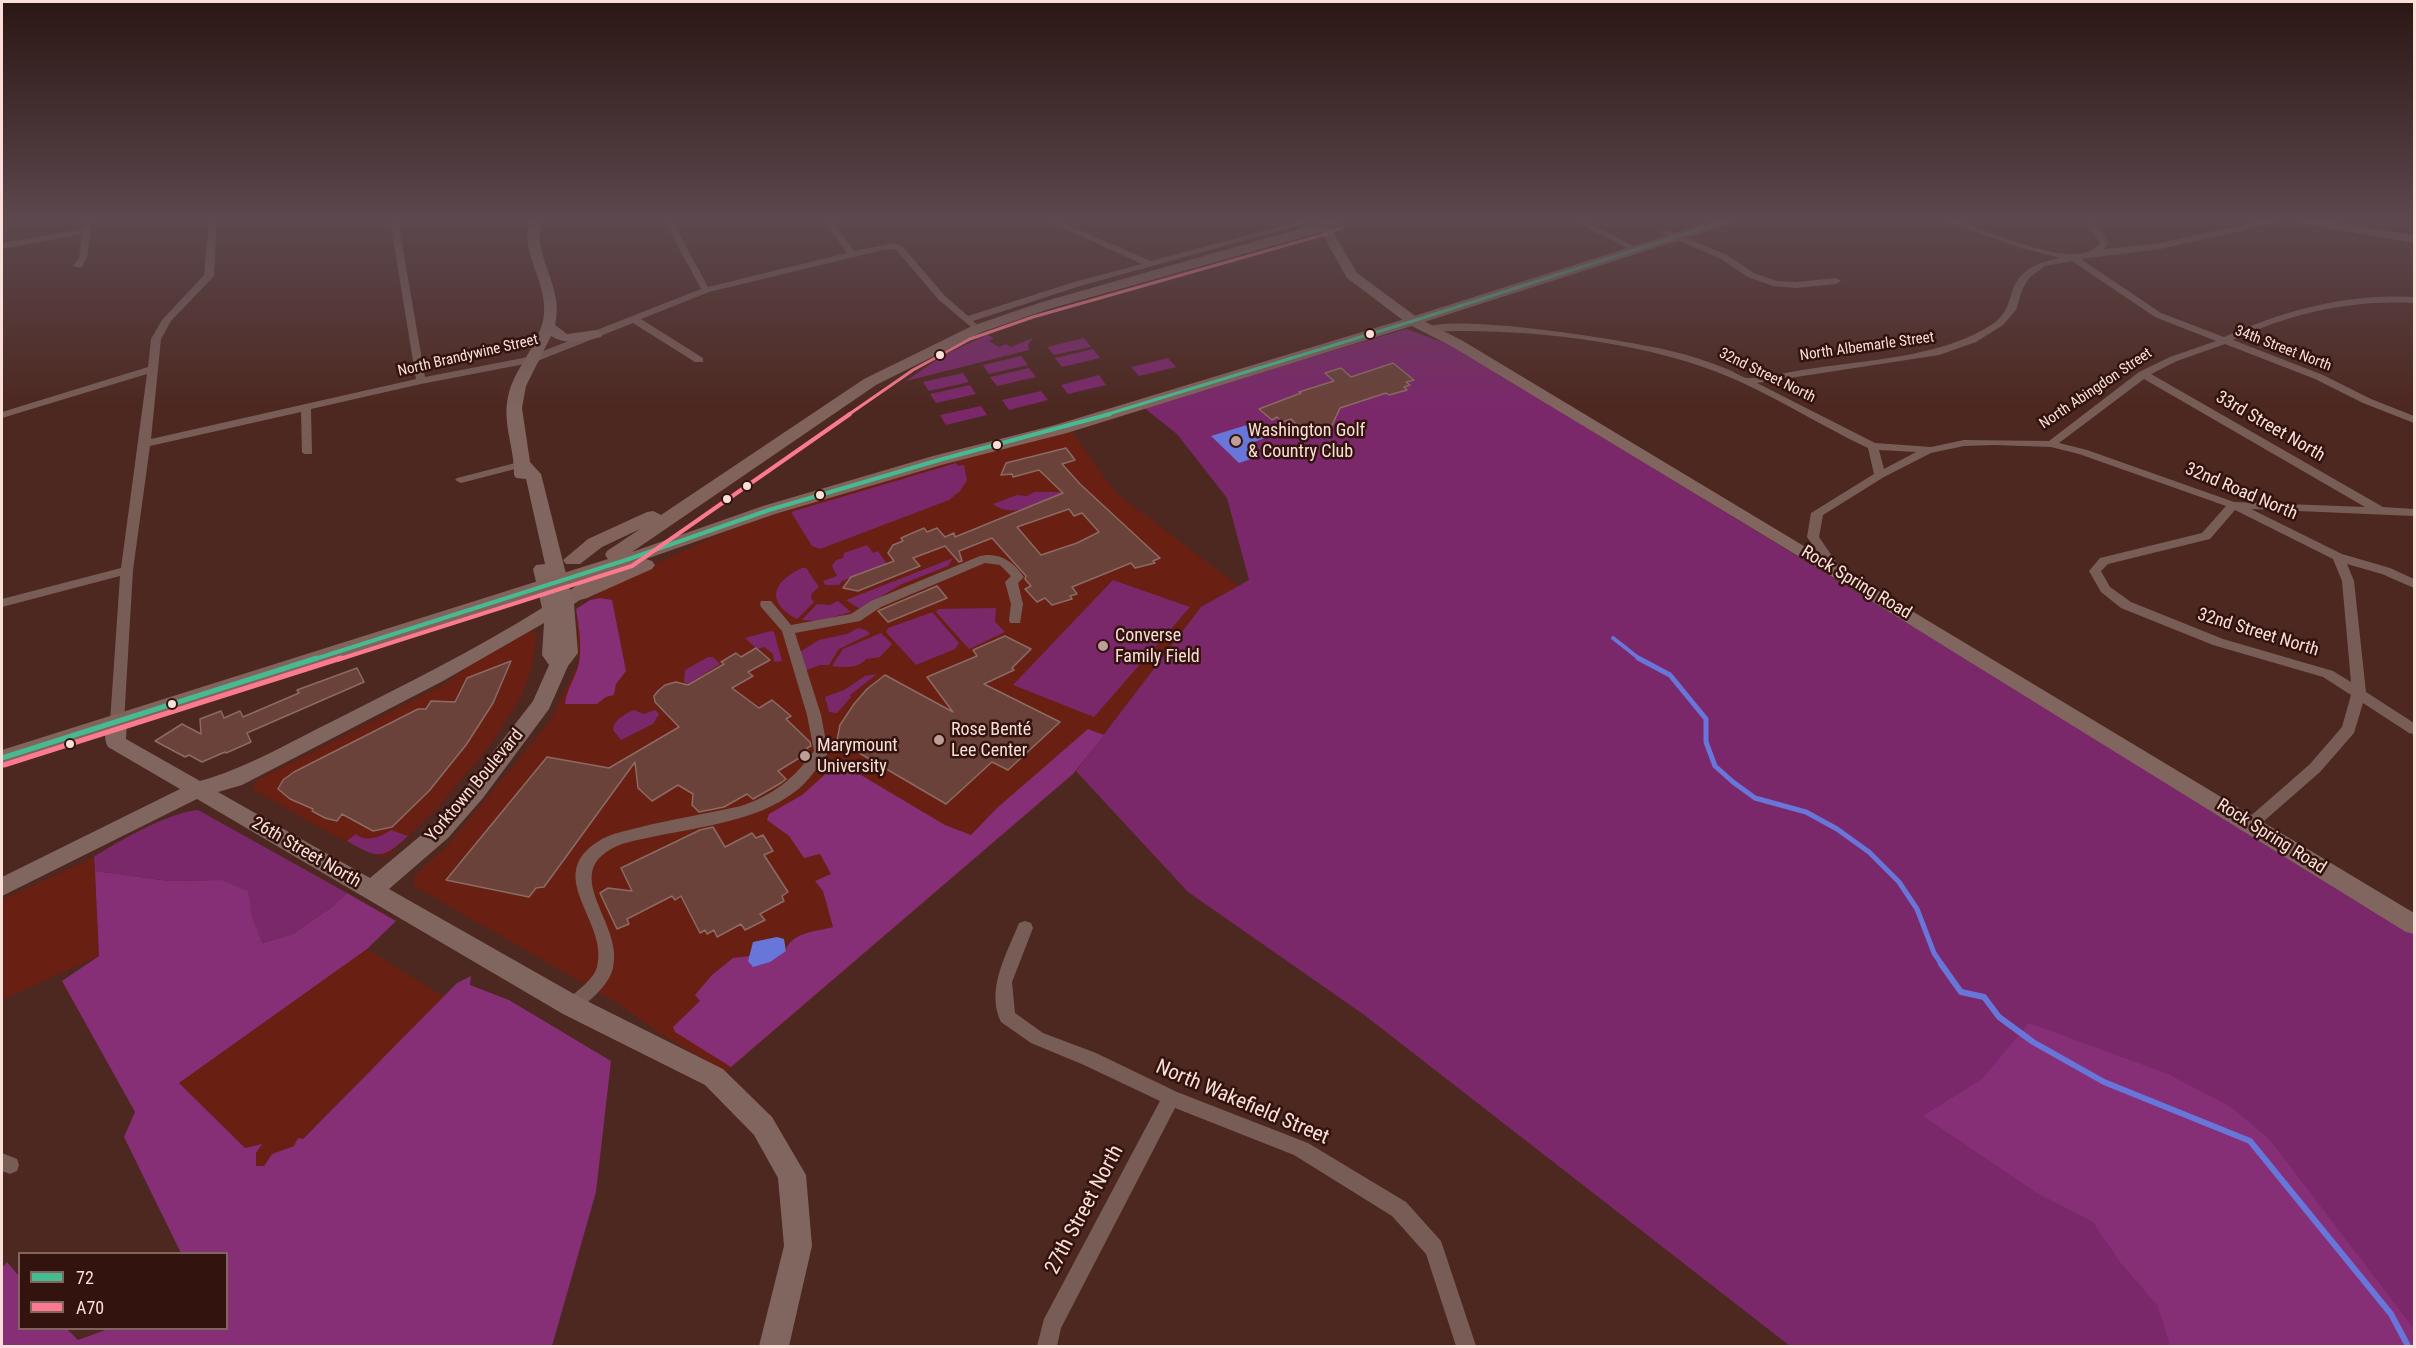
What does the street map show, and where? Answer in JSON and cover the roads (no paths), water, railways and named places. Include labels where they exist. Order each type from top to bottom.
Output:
[{"type":"main road","points":[[630,551],[702,496],[861,387],[904,366],[972,324],[1044,306],[1120,283]]},
{"type":"main road","points":[[667,532],[791,492],[933,451],[1053,421],[1415,322],[1528,283]]},
{"type":"main road","points":[[630,551],[939,460],[1061,429],[1415,322],[1528,283]]},
{"type":"main road","points":[[1449,310],[1463,326]]},
{"type":"main road","points":[[580,576],[667,532],[883,384],[904,366]]},
{"type":"main road","points":[[580,576],[595,543],[681,502],[702,496]]},
{"type":"main road","points":[[2,758],[117,716],[520,584],[580,576],[716,534],[740,520]]},
{"type":"main road","points":[[2,747],[117,716]]},
{"type":"street","name":"26th Street North","points":[[202,283],[167,320],[156,339],[145,444],[127,570],[115,742],[572,1006],[714,1077],[763,1126],[792,1175],[798,1246],[774,1347]]},
{"type":"street","points":[[405,283],[421,381]]},
{"type":"street","name":"Yorktown Boulevard","points":[[371,891],[440,832],[475,792],[542,704],[559,664],[552,655],[554,618],[522,476],[523,464],[514,408],[518,387],[548,324],[550,301],[544,283]]},
{"type":"street","points":[[701,283],[706,290]]},
{"type":"street","name":"North Brandywine Street","points":[[145,444],[421,381],[531,360],[706,290],[734,283]]},
{"type":"street","name":"North Brandywine Street","points":[[929,283],[942,298],[972,324]]},
{"type":"street","points":[[972,324],[1081,283]]},
{"type":"street","name":"Rock Spring Road","points":[[1363,283],[1415,322],[1458,344],[1796,547],[2415,925]]},
{"type":"street","points":[[1773,283],[1796,285],[1813,283]]},
{"type":"street","name":"North Albemarle Street","points":[[1747,381],[1940,352],[1973,340],[2000,323],[2013,308],[2021,283]]},
{"type":"street","name":"34th Street North","points":[[2111,283],[2157,315],[2319,377],[2415,420]]},
{"type":"street","name":"North Abingdon Street","points":[[1813,537],[1817,513],[1880,475],[1931,450],[1964,443],[1994,441],[2051,444],[2143,374],[2163,363],[2223,342],[2303,309],[2340,301],[2385,298],[2415,300]]},
{"type":"street","points":[[634,319],[699,360]]},
{"type":"street","name":"32nd Street North","points":[[1415,322],[1599,339],[1647,346],[1698,361],[1747,381],[1835,430],[1872,446]]},
{"type":"street","points":[[548,324],[553,333],[561,338],[580,338],[596,334]]},
{"type":"street","points":[[2,415],[153,369]]},
{"type":"street","name":"33rd Street North","points":[[2143,374],[2380,510]]},
{"type":"street","points":[[306,409],[308,452]]},
{"type":"street","name":"32nd Road North","points":[[2051,444],[2118,463],[2233,505],[2338,557],[2386,571],[2415,584]]},
{"type":"street","points":[[1872,446],[1880,475]]},
{"type":"street","name":"North Abingdon Street","points":[[1872,446],[1931,450]]},
{"type":"street","points":[[462,480],[523,464]]},
{"type":"street","points":[[2233,505],[2415,512]]},
{"type":"street","name":"32nd Street North","points":[[2233,505],[2206,536],[2104,561],[2095,572],[2105,589],[2126,605],[2218,642],[2328,674],[2415,729]]},
{"type":"street","points":[[1796,547],[1813,537],[1837,572]]},
{"type":"street","points":[[2,887],[197,790],[236,779],[481,653],[580,576],[630,551]]},
{"type":"street","points":[[2251,824],[2315,768],[2349,729],[2359,693],[2348,581],[2338,557]]},
{"type":"street","points":[[788,630],[855,618],[876,604],[984,560],[999,560],[1009,564],[1018,576],[1011,582],[1017,604],[1015,620]]},
{"type":"street","points":[[2,603],[127,570]]},
{"type":"street","points":[[572,1006],[601,975],[607,953],[606,938],[584,894],[580,880],[592,857],[605,845],[661,827],[725,817],[756,809],[799,782],[821,752],[814,715],[788,630],[766,604]]},
{"type":"street","name":"North Wakefield Street","points":[[1024,928],[1004,982],[1007,1017],[1037,1038],[1090,1059],[1171,1098],[1301,1149],[1399,1209],[1434,1248],[1466,1347]]},
{"type":"street","name":"27th Street North","points":[[1047,1347],[1051,1326],[1171,1098]]},
{"type":"water","name":"Washington Golf & Country Club","points":[[1250,424],[1265,438],[1248,444],[1260,456],[1239,463],[1211,436]]},
{"type":"water","points":[[777,937],[784,939],[786,951],[770,962],[753,967],[748,961],[753,942]]},
{"type":"waterway","points":[[1613,638],[1639,659]]},
{"type":"waterway","points":[[1639,659],[1670,675],[1706,719],[1706,742],[1715,766],[1733,782],[1755,798],[1806,812],[1837,829],[1869,852],[1899,882],[1917,909],[1934,953],[1942,965]]},
{"type":"waterway","points":[[1941,964],[1961,992],[1984,997],[1999,1017],[2033,1042],[2104,1082],[2250,1141],[2391,1314],[2408,1346]]},
{"type":"place","name":"Washington Golf & Country Club","points":[[1236,441]]},
{"type":"place","name":"Converse Family Field","points":[[1103,646]]},
{"type":"place","name":"Rose Benté Lee Center","points":[[939,740]]},
{"type":"place","name":"Marymount University","points":[[805,756]]}]
